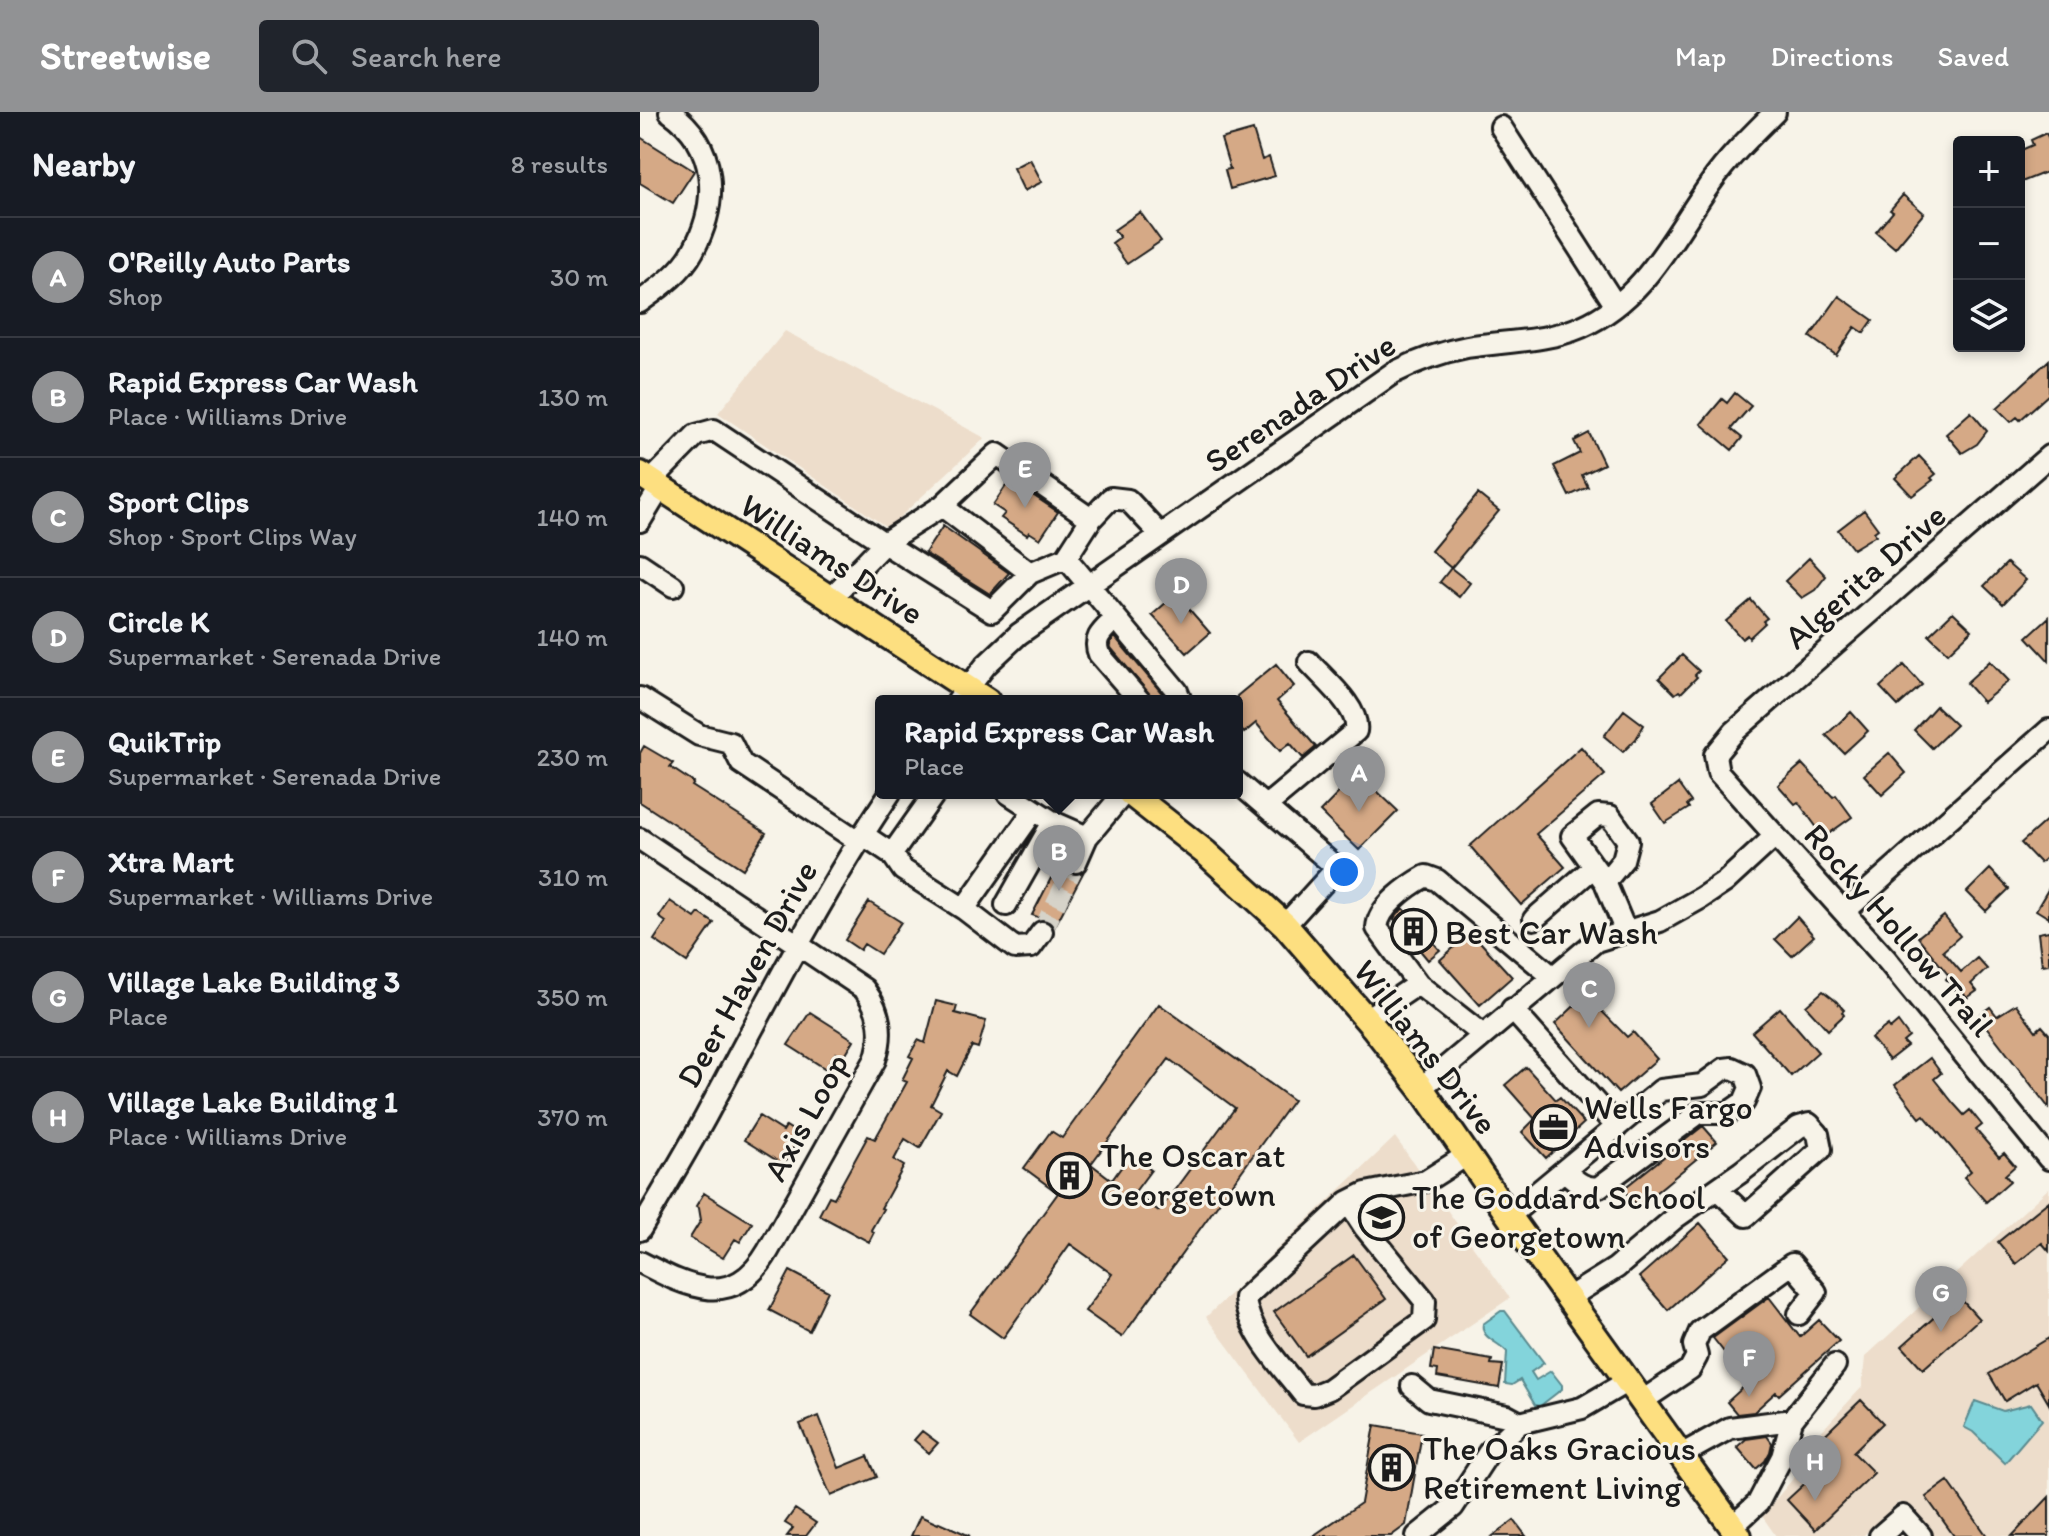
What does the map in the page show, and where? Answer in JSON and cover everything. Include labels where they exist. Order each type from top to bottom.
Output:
[{"type":"main road","name":"Williams Drive","points":[[650,481],[830,599],[968,695]]},
{"type":"main road","name":"Williams Drive","points":[[1135,799],[1206,853],[1285,925],[1366,1019],[1421,1088],[1735,1531]]},
{"type":"street","points":[[640,302],[667,283],[693,251],[706,214],[711,181],[703,147],[687,124],[670,112]]},
{"type":"street","name":"Serenada Drive","points":[[972,695],[1007,645],[1160,534],[1393,373],[1419,360],[1466,347],[1562,333],[1597,319],[1628,298],[1653,270],[1736,150],[1775,112]]},
{"type":"street","points":[[1501,127],[1616,306]]},
{"type":"street","points":[[640,521],[650,481],[696,435],[714,430],[992,611],[1030,573],[1066,558],[1091,519],[1111,498],[1128,500],[1160,534]]},
{"type":"street","points":[[830,599],[884,543],[942,506],[997,454],[1091,519]]},
{"type":"street","name":"Algerita Drive","points":[[1723,743],[2049,456]]},
{"type":"street","points":[[942,506],[1030,573]]},
{"type":"street","points":[[1066,558],[1179,695]]},
{"type":"street","points":[[640,564],[673,586]]},
{"type":"street","points":[[1116,618],[1097,637],[1096,647],[1135,695]]},
{"type":"street","points":[[1266,806],[1356,731],[1353,711],[1309,662]]},
{"type":"street","points":[[640,698],[699,735],[731,743],[741,763],[892,854],[903,870],[964,909],[1015,948],[1031,947],[1042,932]]},
{"type":"street","points":[[1845,911],[2049,730]]},
{"type":"street","name":"Rocky Hollow Trail","points":[[1723,743],[1715,755],[1718,772],[1845,911],[2049,1159]]},
{"type":"street","points":[[1243,787],[1337,868],[1285,925]]},
{"type":"street","name":"Deer Haven Drive","points":[[640,1230],[703,1121],[797,943],[886,799]]},
{"type":"street","points":[[892,854],[931,799]]},
{"type":"street","points":[[1017,799],[1053,822],[1087,837]]},
{"type":"street","points":[[1076,862],[1087,837],[1122,799]]},
{"type":"street","points":[[964,909],[1034,810]]},
{"type":"street","points":[[1006,905],[1053,822]]},
{"type":"street","points":[[1421,1088],[1596,941],[1660,921],[1701,898],[1725,882],[1775,836]]},
{"type":"street","name":"Axis Loop","points":[[640,839],[856,983],[871,997],[879,1018],[880,1038],[875,1060],[754,1271],[727,1287],[706,1289],[685,1285],[640,1262]]},
{"type":"street","points":[[1534,919],[1600,874],[1626,932]]},
{"type":"street","points":[[1483,1035],[1418,984],[1377,928],[1385,908],[1426,876],[1437,880],[1553,977]]},
{"type":"street","points":[[1366,1019],[1418,984]]},
{"type":"street","points":[[1512,1009],[1617,1127]]},
{"type":"street","points":[[1509,1216],[1661,1090],[1702,1085],[1724,1069],[1739,1071],[1748,1079],[1750,1088],[1744,1102],[1736,1108],[1728,1113],[1699,1113],[1599,1187],[1582,1185],[1565,1171]]},
{"type":"street","points":[[1568,1298],[1616,1268],[1675,1218],[1799,1127],[1809,1124],[1818,1134],[1821,1149],[1746,1216],[1717,1189]]},
{"type":"street","points":[[1348,1202],[1365,1228],[1425,1301],[1424,1320],[1329,1389],[1314,1395],[1303,1394],[1255,1330],[1245,1312],[1245,1298],[1348,1202],[1366,1193],[1426,1181],[1467,1155]]},
{"type":"street","points":[[1417,1536],[1453,1507],[1489,1452],[1520,1423],[1582,1408],[1690,1369],[1697,1356],[1694,1345],[1700,1331],[1792,1264],[1816,1292],[1799,1314]]},
{"type":"street","points":[[1735,1531],[1758,1503],[1782,1457],[1792,1420],[1835,1365]]},
{"type":"street","points":[[1412,1386],[1429,1400],[1507,1416],[1520,1423]]},
{"type":"street","points":[[1681,1455],[1730,1428],[1792,1420]]},
{"type":"street","points":[[1880,1536],[1903,1516],[1921,1536]]},
{"type":"shaded area","points":[[785,331],[985,438],[888,528],[718,413]]},
{"type":"shaded area","name":"The Goddard School of Georgetown","points":[[1395,1137],[1510,1298],[1299,1442],[1206,1317]]},
{"type":"shaded area","points":[[2049,1188],[2049,1536],[1931,1536],[1899,1502],[1863,1536],[1776,1536],[1762,1516],[1811,1457],[1805,1449],[1862,1387],[1865,1357]]},
{"type":"water","points":[[1505,1311],[1544,1363],[1531,1372],[1536,1380],[1551,1371],[1562,1385],[1562,1389],[1540,1406],[1535,1405],[1520,1380],[1512,1385],[1505,1384],[1507,1352],[1484,1333],[1483,1324]]},
{"type":"water","points":[[1975,1401],[2003,1411],[2031,1404],[2042,1420],[2005,1463],[1964,1427]]},
{"type":"building","points":[[1253,130],[1262,160],[1269,157],[1275,176],[1230,189],[1225,170],[1230,169],[1221,139]]},
{"type":"building","points":[[2046,133],[2049,139],[2049,171],[2025,181],[2025,148],[2033,145],[2031,140]]},
{"type":"building","points":[[640,137],[694,171],[673,203],[640,183]]},
{"type":"building","points":[[1030,159],[1042,182],[1024,191],[1013,168]]},
{"type":"building","points":[[1903,195],[1924,213],[1895,248],[1876,232]]},
{"type":"building","points":[[1140,212],[1161,241],[1127,264],[1112,243],[1120,237],[1114,230]]},
{"type":"building","points":[[1839,296],[1873,320],[1864,333],[1855,327],[1836,355],[1810,337]]},
{"type":"building","points":[[2049,360],[2049,394],[2020,420],[2017,417],[2011,422],[1997,408]]},
{"type":"building","points":[[1735,393],[1751,406],[1731,429],[1742,438],[1732,450],[1701,424],[1722,399],[1727,403]]},
{"type":"building","points":[[1971,412],[1987,431],[1977,444],[1962,453],[1946,434]]},
{"type":"building","points":[[1589,433],[1604,464],[1582,475],[1588,487],[1569,496],[1554,466],[1580,453],[1574,441]]},
{"type":"building","points":[[1919,456],[1936,474],[1912,496],[1895,478]]},
{"type":"building","points":[[1010,480],[1058,512],[1040,539],[1029,532],[1027,535],[1001,518],[1005,513],[993,505]]},
{"type":"building","points":[[1478,494],[1499,511],[1451,568],[1431,551]]},
{"type":"building","points":[[1864,510],[1878,529],[1874,532],[1876,535],[1853,549],[1838,530]]},
{"type":"building","points":[[943,526],[1009,573],[990,594],[925,553]]},
{"type":"building","points":[[1809,558],[1826,576],[1815,590],[1802,598],[1785,581]]},
{"type":"building","points":[[2007,563],[2026,580],[2003,604],[1984,586]]},
{"type":"building","points":[[1451,568],[1470,583],[1459,597],[1440,582]]},
{"type":"building","points":[[1176,594],[1210,633],[1187,653],[1152,615]]},
{"type":"building","points":[[1751,600],[1767,618],[1749,638],[1747,635],[1742,639],[1726,621]]},
{"type":"building","points":[[1953,612],[1972,630],[1948,653],[1929,635]]},
{"type":"building","points":[[2049,617],[2049,661],[2027,637]]},
{"type":"building","points":[[1115,637],[1163,695],[1150,695],[1110,643]]},
{"type":"building","points":[[1682,655],[1699,671],[1681,693],[1675,694],[1659,678]]},
{"type":"building","points":[[1990,661],[2009,681],[1983,702],[1966,683]]},
{"type":"building","points":[[1276,664],[1294,686],[1277,701],[1316,747],[1303,758],[1290,743],[1280,751],[1256,723],[1244,733],[1243,695],[1238,695]]},
{"type":"building","points":[[1904,665],[1922,685],[1898,706],[1880,687]]},
{"type":"building","points":[[1936,706],[1956,725],[1932,748],[1914,730]]},
{"type":"building","points":[[1624,710],[1644,725],[1623,752],[1604,736]]},
{"type":"building","points":[[1851,712],[1868,731],[1844,753],[1826,735]]},
{"type":"building","points":[[644,746],[673,763],[670,767],[694,783],[692,786],[766,833],[743,869],[640,802],[640,753]]},
{"type":"building","points":[[1581,747],[1605,775],[1536,834],[1565,867],[1521,905],[1470,846]]},
{"type":"building","points":[[1889,753],[1906,773],[1882,795],[1864,775]]},
{"type":"building","points":[[1802,764],[1833,797],[1836,795],[1852,817],[1824,837],[1798,802],[1795,804],[1778,785]]},
{"type":"building","points":[[1358,773],[1398,811],[1359,850],[1320,812]]},
{"type":"building","points":[[1678,784],[1691,802],[1687,805],[1689,808],[1665,823],[1652,804]]},
{"type":"building","points":[[2049,818],[2049,855],[2040,863],[2021,843]]},
{"type":"building","points":[[1063,855],[1066,870],[1072,874],[1083,873],[1054,928],[1049,921],[1032,915]]},
{"type":"building","points":[[1990,869],[2009,889],[1986,911],[1967,892]]},
{"type":"building","points":[[2049,888],[2049,918],[2036,910]]},
{"type":"building","points":[[670,901],[695,918],[699,913],[714,923],[687,962],[654,940],[666,922],[659,917]]},
{"type":"building","points":[[869,902],[901,922],[880,954],[864,944],[860,950],[845,940]]},
{"type":"building","name":"Best Car Wash","points":[[1403,908],[1440,950],[1428,960],[1394,919]]},
{"type":"building","points":[[1944,916],[1960,936],[1943,951],[1961,972],[1977,958],[1987,969],[1971,984],[1977,991],[1967,998],[1964,994],[1961,997],[1946,979],[1949,976],[1918,937]]},
{"type":"building","points":[[1797,917],[1814,936],[1792,956],[1775,939]]},
{"type":"building","points":[[2049,931],[2049,964],[2042,965],[2038,933]]},
{"type":"building","points":[[1471,932],[1512,977],[1480,1005],[1440,960]]},
{"type":"building","points":[[1823,991],[1844,1010],[1844,1015],[1828,1030],[1806,1006]]},
{"type":"building","points":[[1586,995],[1627,1037],[1633,1032],[1657,1059],[1618,1093],[1555,1024]]},
{"type":"building","points":[[936,1001],[957,1006],[955,1013],[986,1021],[978,1048],[972,1046],[957,1076],[948,1071],[931,1105],[941,1111],[920,1148],[905,1139],[894,1160],[904,1166],[881,1208],[869,1242],[819,1215],[829,1196],[834,1198],[868,1136],[875,1139],[907,1082],[902,1080],[913,1058],[909,1056],[918,1040],[925,1043]]},
{"type":"building","name":"The Oscar at Georgetown","points":[[1159,1004],[1293,1100],[1122,1337],[1085,1311],[1112,1274],[1070,1244],[1003,1338],[970,1314],[1058,1193],[1024,1168],[1051,1131],[1062,1138]],"holes":[[[1169,1059],[1235,1108],[1159,1211],[1134,1193],[1151,1170],[1130,1155],[1112,1180],[1091,1164]]]},
{"type":"building","points":[[2016,1004],[2036,1031],[2042,1026],[2049,1034],[2049,1108],[1978,1016],[1990,1007],[1997,1016]]},
{"type":"building","points":[[1780,1008],[1818,1052],[1791,1076],[1752,1032]]},
{"type":"building","points":[[810,1012],[854,1040],[843,1058],[836,1053],[826,1069],[788,1045]]},
{"type":"building","points":[[1898,1022],[1909,1037],[1903,1042],[1907,1046],[1889,1060],[1871,1038],[1888,1025],[1890,1029]]},
{"type":"building","points":[[1930,1058],[1941,1073],[1934,1079],[1964,1115],[1970,1110],[1982,1125],[1976,1130],[1999,1157],[2004,1153],[2015,1166],[2005,1175],[2010,1181],[1986,1202],[1964,1177],[1971,1171],[1924,1115],[1920,1118],[1895,1085]]},
{"type":"building","points":[[1526,1067],[1556,1100],[1560,1097],[1584,1123],[1546,1158],[1522,1132],[1535,1119],[1505,1085]]},
{"type":"building","points":[[759,1116],[783,1131],[786,1126],[800,1135],[784,1165],[744,1140]]},
{"type":"building","points":[[1703,1126],[1717,1142],[1638,1207],[1623,1189]]},
{"type":"building","points":[[704,1193],[752,1223],[740,1242],[735,1239],[723,1258],[690,1238],[701,1220],[696,1206]]},
{"type":"building","points":[[2049,1201],[2049,1251],[2042,1243],[2016,1264],[1998,1242]]},
{"type":"building","points":[[1700,1223],[1729,1256],[1668,1310],[1639,1277]]},
{"type":"building","points":[[1354,1255],[1386,1299],[1306,1356],[1274,1312]]},
{"type":"building","points":[[790,1271],[828,1291],[809,1331],[769,1310]]},
{"type":"building","points":[[1958,1296],[1979,1319],[1923,1369],[1902,1346]]},
{"type":"building","points":[[1769,1297],[1800,1337],[1819,1320],[1839,1341],[1779,1395],[1776,1392],[1754,1412],[1737,1414],[1727,1402],[1748,1383],[1713,1338]]},
{"type":"building","points":[[2049,1338],[2049,1404],[2036,1382],[2005,1401],[1989,1374]]},
{"type":"building","points":[[1434,1350],[1492,1360],[1491,1364],[1503,1365],[1499,1388],[1437,1377],[1438,1370],[1431,1369]]},
{"type":"building","points":[[1861,1400],[1883,1423],[1853,1452],[1874,1473],[1815,1530],[1787,1500],[1828,1462],[1813,1446]]},
{"type":"building","points":[[819,1416],[839,1468],[868,1456],[877,1477],[831,1496],[800,1424]]},
{"type":"building","name":"The Oaks Gracious Retirement Living","points":[[1375,1425],[1422,1433],[1406,1525],[1391,1536],[1313,1536],[1361,1503]]},
{"type":"building","points":[[922,1431],[938,1443],[929,1453],[914,1440]]},
{"type":"building","points":[[1767,1436],[1772,1443],[1770,1452],[1756,1469],[1737,1447],[1746,1439]]},
{"type":"building","points":[[1948,1481],[1987,1536],[1954,1536],[1926,1497]]},
{"type":"building","points":[[2049,1497],[2049,1536],[2012,1536]]},
{"type":"building","points":[[795,1509],[816,1523],[806,1536],[787,1536],[793,1528],[785,1523]]},
{"type":"building","points":[[920,1516],[939,1522],[970,1536],[911,1536]]},
{"type":"building","points":[[1514,1520],[1526,1536],[1493,1536]]},
{"type":"tunnel","points":[[1042,932],[1076,862]]},
{"type":"place","name":"QuikTrip","points":[[1025,508]]},
{"type":"place","name":"Circle K","points":[[1181,624]]},
{"type":"place","name":"O'Reilly Auto Parts","points":[[1359,812]]},
{"type":"place","name":"Rapid Express Car Wash","points":[[1059,891]]},
{"type":"place","name":"Best Car Wash","points":[[1414,932]]},
{"type":"place","name":"Sport Clips","points":[[1589,1028]]},
{"type":"place","name":"Wells Fargo Advisors","points":[[1553,1127]]},
{"type":"place","name":"The Oscar at Georgetown","points":[[1069,1175]]},
{"type":"place","name":"The Goddard School of Georgetown","points":[[1381,1217]]},
{"type":"place","name":"Village Lake Building 3","points":[[1941,1332]]},
{"type":"place","name":"Xtra Mart","points":[[1749,1397]]},
{"type":"place","name":"The Oaks Gracious Retirement Living","points":[[1392,1468]]},
{"type":"place","name":"Village Lake Building 1","points":[[1815,1501]]}]
